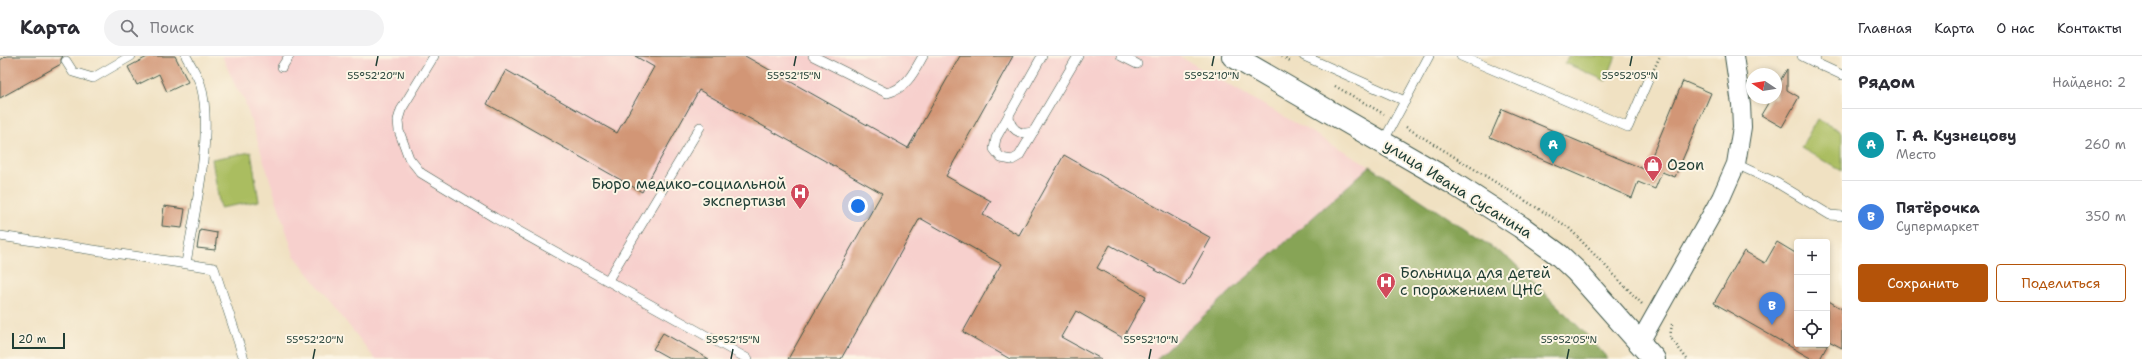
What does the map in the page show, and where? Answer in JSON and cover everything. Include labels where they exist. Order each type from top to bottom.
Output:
[{"type":"street","name":"улица Ивана Сусанина","points":[[1233,56],[1451,182],[1541,241],[1576,271],[1654,359]]},
{"type":"street","points":[[1640,342],[1721,198],[1736,164],[1742,127],[1741,104],[1734,56]]},
{"type":"lane","points":[[66,61],[73,72],[93,78],[131,56]]},
{"type":"lane","points":[[186,56],[201,86],[205,109],[204,152],[186,264]]},
{"type":"lane","points":[[282,66],[289,56]]},
{"type":"lane","points":[[434,56],[401,110],[398,120],[405,147],[415,166],[421,173],[496,218],[748,359]]},
{"type":"lane","points":[[813,56],[887,93],[897,91],[912,76],[923,56]]},
{"type":"lane","points":[[1042,56],[994,144],[994,149],[1001,158],[1012,160],[1019,156],[1078,56]]},
{"type":"lane","points":[[1121,56],[1137,64]]},
{"type":"lane","points":[[1304,56],[1405,101]]},
{"type":"lane","points":[[1383,142],[1429,56]]},
{"type":"lane","points":[[1461,56],[1628,127],[1648,80]]},
{"type":"lane","points":[[1802,56],[1815,59],[1842,75]]},
{"type":"lane","points":[[1009,114],[1011,126],[1014,130],[1025,133],[1034,131]]},
{"type":"lane","points":[[608,280],[700,128]]},
{"type":"lane","points":[[1736,164],[1771,180],[1830,215],[1842,216]]},
{"type":"lane","points":[[0,236],[214,268],[244,359]]},
{"type":"path","points":[[1674,318],[1671,324],[1670,337],[1687,359]]},
{"type":"shaded area","name":"Бюро медико-социальной экспертизы","points":[[222,56],[1179,56],[1370,166],[1511,260],[1589,337],[1608,359],[375,359],[294,255],[243,96],[237,90]]},
{"type":"green space","points":[[1568,56],[1616,56],[1606,81],[1565,63]]},
{"type":"green space","points":[[1817,119],[1842,132],[1842,171],[1801,148]]},
{"type":"green space","points":[[251,152],[259,201],[220,208],[212,159]]},
{"type":"green space","name":"Больница для детей с поражением ЦНС","points":[[1370,166],[1511,260],[1589,337],[1608,359],[1156,359]]},
{"type":"building","points":[[7,56],[63,56],[61,59],[61,64],[0,98],[0,60]]},
{"type":"building","points":[[149,56],[175,56],[188,82],[167,92],[159,74],[137,85],[128,67]]},
{"type":"building","points":[[635,56],[745,56],[908,148],[960,56],[1013,56],[946,176],[991,201],[983,215],[1019,235],[1064,155],[1211,238],[1184,286],[1110,245],[1097,268],[1146,296],[1123,338],[1076,311],[1061,337],[1101,359],[1010,359],[963,332],[1001,264],[920,218],[841,359],[788,359],[882,193],[699,90],[642,192],[487,104],[506,70],[617,133],[654,67]]},
{"type":"building","points":[[1787,69],[1787,90],[1799,97],[1782,127],[1761,115],[1767,104],[1782,104],[1782,78]]},
{"type":"building","points":[[1683,81],[1711,93],[1675,177],[1662,172],[1655,189],[1638,182],[1632,198],[1490,137],[1502,109],[1646,170]]},
{"type":"building","points":[[164,206],[185,209],[182,228],[162,226]]},
{"type":"building","points":[[200,230],[217,233],[215,250],[197,248]]},
{"type":"building","points":[[1777,242],[1794,252],[1794,347],[1826,347],[1820,359],[1812,359],[1714,303],[1744,251],[1765,263]]},
{"type":"building","points":[[1830,302],[1842,309],[1842,348],[1830,342]]},
{"type":"building","points":[[663,333],[709,359],[671,359],[653,349]]},
{"type":"place","name":"Г. А. Кузнецову","points":[[1553,164]]},
{"type":"place","name":"Ozon","points":[[1653,182]]},
{"type":"place","name":"Бюро медико-социальной экспертизы","points":[[800,210]]},
{"type":"place","name":"Больница для детей с поражением ЦНС","points":[[1386,299]]},
{"type":"place","name":"Пятёрочка","points":[[1772,325]]}]
